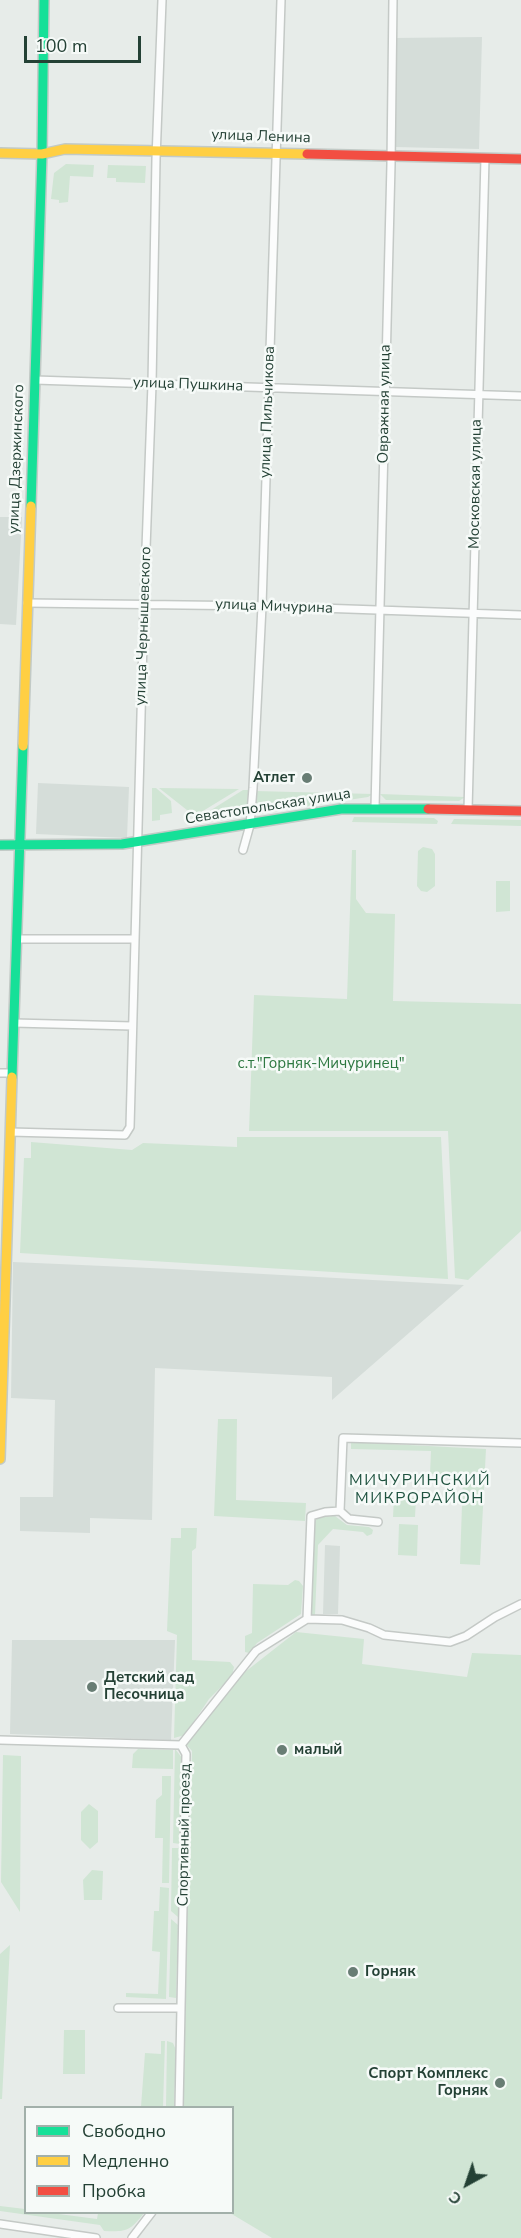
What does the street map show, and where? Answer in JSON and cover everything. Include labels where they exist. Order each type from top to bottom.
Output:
[{"type":"main road","name":"улица Дзержинского","points":[[0,1459],[42,154],[44,0]]},
{"type":"main road","name":"улица Ленина","points":[[0,153],[42,154],[65,149],[156,150],[521,159]]},
{"type":"main road","name":"Севастопольская улица","points":[[0,845],[122,844],[341,809],[521,811]]},
{"type":"street","name":"улица Чернышевского","points":[[10,1132],[125,1135],[130,1127],[162,0]]},
{"type":"street","name":"улица Пильчикова","points":[[243,850],[250,825],[262,606],[281,0]]},
{"type":"street","name":"Овражная улица","points":[[375,808],[393,0]]},
{"type":"street","name":"Московская улица","points":[[468,810],[486,158]]},
{"type":"street","name":"улица Пушкина","points":[[34,380],[521,396]]},
{"type":"street","name":"улица Мичурина","points":[[27,603],[144,603],[521,615]]},
{"type":"street","points":[[16,939],[135,939]]},
{"type":"street","points":[[14,1023],[132,1026]]},
{"type":"street","points":[[0,1073],[12,1073]]},
{"type":"street","points":[[340,1511],[343,1438],[521,1443]]},
{"type":"street","points":[[306,1619],[311,1516],[340,1511],[349,1519],[378,1522]]},
{"type":"street","points":[[181,1744],[256,1651],[306,1619],[342,1620],[384,1635],[450,1642],[466,1636],[495,1617],[521,1604]]},
{"type":"street","name":"Спортивный проезд","points":[[0,1740],[181,1744],[186,1754],[179,2106]]},
{"type":"street","points":[[118,2008],[181,2008]]},
{"type":"street","points":[[132,2238],[150,2214]]},
{"type":"street","points":[[0,2224],[96,2238]]},
{"type":"shaded area","points":[[482,37],[479,149],[395,147],[394,38]]},
{"type":"shaded area","points":[[0,517],[22,517],[16,625],[0,624]]},
{"type":"shaded area","points":[[38,783],[129,787],[127,838],[36,834]]},
{"type":"shaded area","points":[[13,1262],[464,1285],[332,1400],[332,1377],[155,1368],[152,1520],[90,1518],[90,1533],[20,1531],[20,1497],[53,1497],[55,1400],[11,1398]]},
{"type":"shaded area","points":[[325,1545],[340,1546],[338,1614],[323,1614]]},
{"type":"shaded area","name":"Детский сад Песочница","points":[[12,1640],[175,1640],[171,1740],[10,1734]]},
{"type":"green space","points":[[66,164],[94,165],[93,177],[70,176],[68,202],[59,203],[59,200],[51,199],[54,173]]},
{"type":"green space","points":[[108,165],[146,166],[145,183],[116,182],[116,178],[107,178]]},
{"type":"green space","points":[[152,788],[156,788],[171,801],[172,813],[160,815],[160,820],[152,821]]},
{"type":"green space","points":[[159,788],[239,789],[198,814],[192,814]]},
{"type":"green space","points":[[243,790],[249,790],[248,810],[203,815]]},
{"type":"green space","points":[[255,791],[373,794],[368,797],[262,813],[255,808]]},
{"type":"green space","points":[[380,794],[465,797],[459,801],[386,800]]},
{"type":"green space","points":[[354,817],[434,818],[438,821],[437,824],[352,822]]},
{"type":"green space","points":[[454,819],[521,820],[521,826],[451,824]]},
{"type":"green space","points":[[423,847],[432,849],[435,854],[435,886],[427,892],[421,891],[417,886],[418,851]]},
{"type":"green space","name":"с.т.\"Горняк-Мичуринец\"","points":[[352,850],[356,850],[356,899],[366,913],[395,914],[393,1001],[521,1004],[521,1231],[468,1280],[455,1278],[448,1131],[249,1131],[254,995],[347,999]]},
{"type":"green space","points":[[496,881],[510,881],[510,911],[496,912]]},
{"type":"green space","points":[[237,1137],[441,1137],[448,1279],[20,1253],[24,1158],[31,1158],[31,1142],[132,1150],[143,1143],[237,1147]]},
{"type":"green space","points":[[218,1419],[237,1419],[236,1500],[306,1503],[305,1521],[214,1516]]},
{"type":"green space","points":[[351,1442],[486,1449],[480,1565],[460,1564],[463,1475],[430,1474],[431,1451],[351,1449]]},
{"type":"green space","points":[[394,1497],[416,1498],[415,1517],[393,1517]]},
{"type":"green space","points":[[335,1516],[347,1525],[369,1527],[373,1530],[372,1534],[367,1536],[363,1532],[333,1529],[318,1545],[315,1615],[311,1617],[314,1523],[318,1517]]},
{"type":"green space","points":[[399,1524],[418,1525],[417,1556],[398,1555]]},
{"type":"green space","points":[[181,1528],[197,1528],[196,1548],[192,1551],[192,1660],[230,1662],[234,1667],[232,1676],[209,1699],[185,1735],[174,1738],[177,1635],[167,1631],[171,1538],[181,1538]]},
{"type":"green space","points":[[295,1580],[303,1586],[301,1614],[257,1643],[249,1653],[245,1652],[245,1636],[252,1633],[253,1584],[288,1585]]},
{"type":"green space","name":"Горняк","points":[[296,1632],[364,1639],[362,1664],[467,1677],[472,1653],[521,1655],[521,2238],[272,2238],[232,2214],[234,2214],[234,2106],[183,2106],[187,1851],[192,1751],[185,1743],[245,1672]]},
{"type":"green space","points":[[138,1749],[173,1750],[173,1769],[132,1768],[133,1754]]},
{"type":"green space","points":[[175,1749],[183,1759],[180,1844],[173,1843]]},
{"type":"green space","points":[[3,1755],[21,1756],[20,1912],[1,1882]]},
{"type":"green space","points":[[162,1776],[171,1776],[169,1883],[162,1883],[163,1838],[155,1838],[156,1800],[162,1795]]},
{"type":"green space","points":[[89,1804],[98,1811],[98,1842],[90,1849],[81,1840],[81,1812]]},
{"type":"green space","points":[[172,1848],[179,1848],[178,1917],[171,1911]]},
{"type":"green space","points":[[92,1870],[103,1871],[102,1900],[84,1900],[83,1880]]},
{"type":"green space","points":[[160,1887],[169,1888],[166,1999],[126,1997],[126,1993],[158,1994],[160,1952],[152,1951],[154,1911],[159,1911]]},
{"type":"green space","points":[[171,1919],[178,1925],[176,1998],[169,1997]]},
{"type":"green space","points":[[10,1945],[2,2099],[0,2099],[0,1954]]},
{"type":"green space","points":[[64,2030],[85,2030],[85,2074],[63,2074]]},
{"type":"green space","points":[[161,2041],[165,2041],[163,2106],[141,2106],[145,2053],[161,2054]]},
{"type":"green space","points":[[167,2041],[173,2043],[176,2050],[174,2106],[166,2106]]},
{"type":"green space","points":[[0,2206],[24,2209],[24,2214],[59,2214],[97,2219],[98,2214],[143,2214],[127,2229],[104,2231],[100,2225],[0,2211]]},
{"type":"traffic: fast","points":[[31,506],[42,154],[44,0]]},
{"type":"traffic: fast","points":[[12,1077],[23,746]]},
{"type":"traffic: fast","points":[[0,845],[122,844],[341,809],[428,809]]},
{"type":"traffic: slow","points":[[0,153],[42,154],[65,149],[307,154]]},
{"type":"traffic: slow","points":[[23,746],[31,506]]},
{"type":"traffic: slow","points":[[0,1459],[12,1077]]},
{"type":"traffic: jam","points":[[307,154],[521,159]]},
{"type":"traffic: jam","points":[[428,809],[521,811]]},
{"type":"place","name":"Атлет","points":[[307,778]]},
{"type":"place","name":"Детский сад Песочница","points":[[92,1687]]},
{"type":"place","name":"малый","points":[[282,1750]]},
{"type":"place","name":"Горняк","points":[[353,1972]]},
{"type":"place","name":"Спорт Комплекс Горняк","points":[[500,2083]]},
{"type":"district","name":"МИЧУРИНСКИЙ МИКРОРАЙОН","points":[[420,1490]]}]
